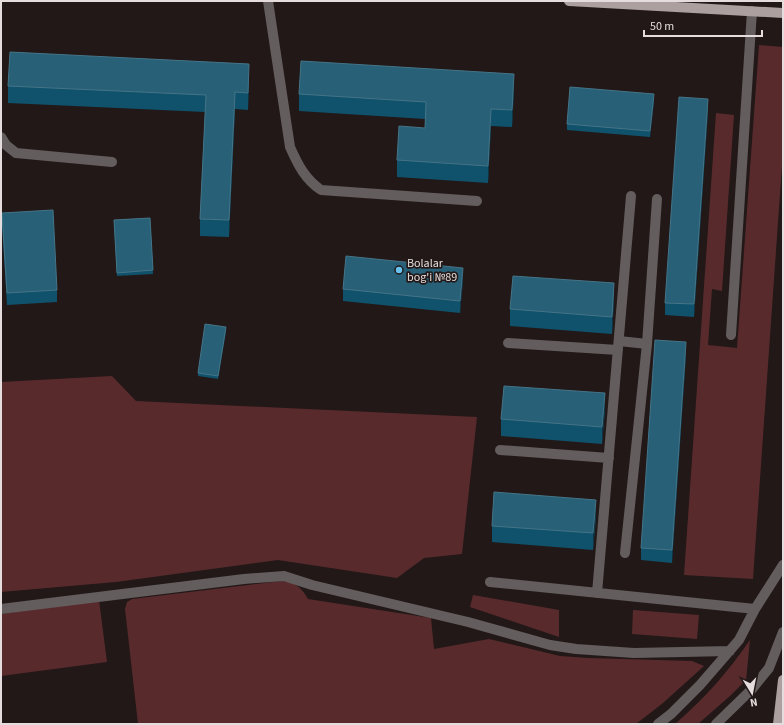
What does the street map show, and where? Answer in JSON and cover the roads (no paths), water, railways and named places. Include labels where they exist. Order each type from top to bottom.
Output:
[{"type":"main road","points":[[569,1],[783,13]]},
{"type":"main road","points":[[778,724],[783,680]]},
{"type":"street","points":[[268,1],[290,147],[298,166],[312,184],[321,190],[477,201]]},
{"type":"street","points":[[730,335],[752,11]]},
{"type":"street","points":[[1,137],[6,145],[16,153],[112,162]]},
{"type":"street","points":[[597,593],[631,196]]},
{"type":"street","points":[[625,553],[646,344],[657,199]]},
{"type":"street","points":[[508,343],[618,346],[646,344]]},
{"type":"street","points":[[500,450],[609,458]]},
{"type":"street","points":[[658,724],[686,699],[739,640],[755,609],[783,565]]},
{"type":"street","points":[[1,609],[244,579],[284,576],[312,585],[468,622],[550,645],[601,652],[634,653],[730,651]]},
{"type":"street","points":[[490,582],[755,609]]},
{"type":"street","points":[[716,724],[752,689],[769,668],[783,632]]},
{"type":"place","name":"Bolalar bog'i №89","points":[[399,270]]}]
